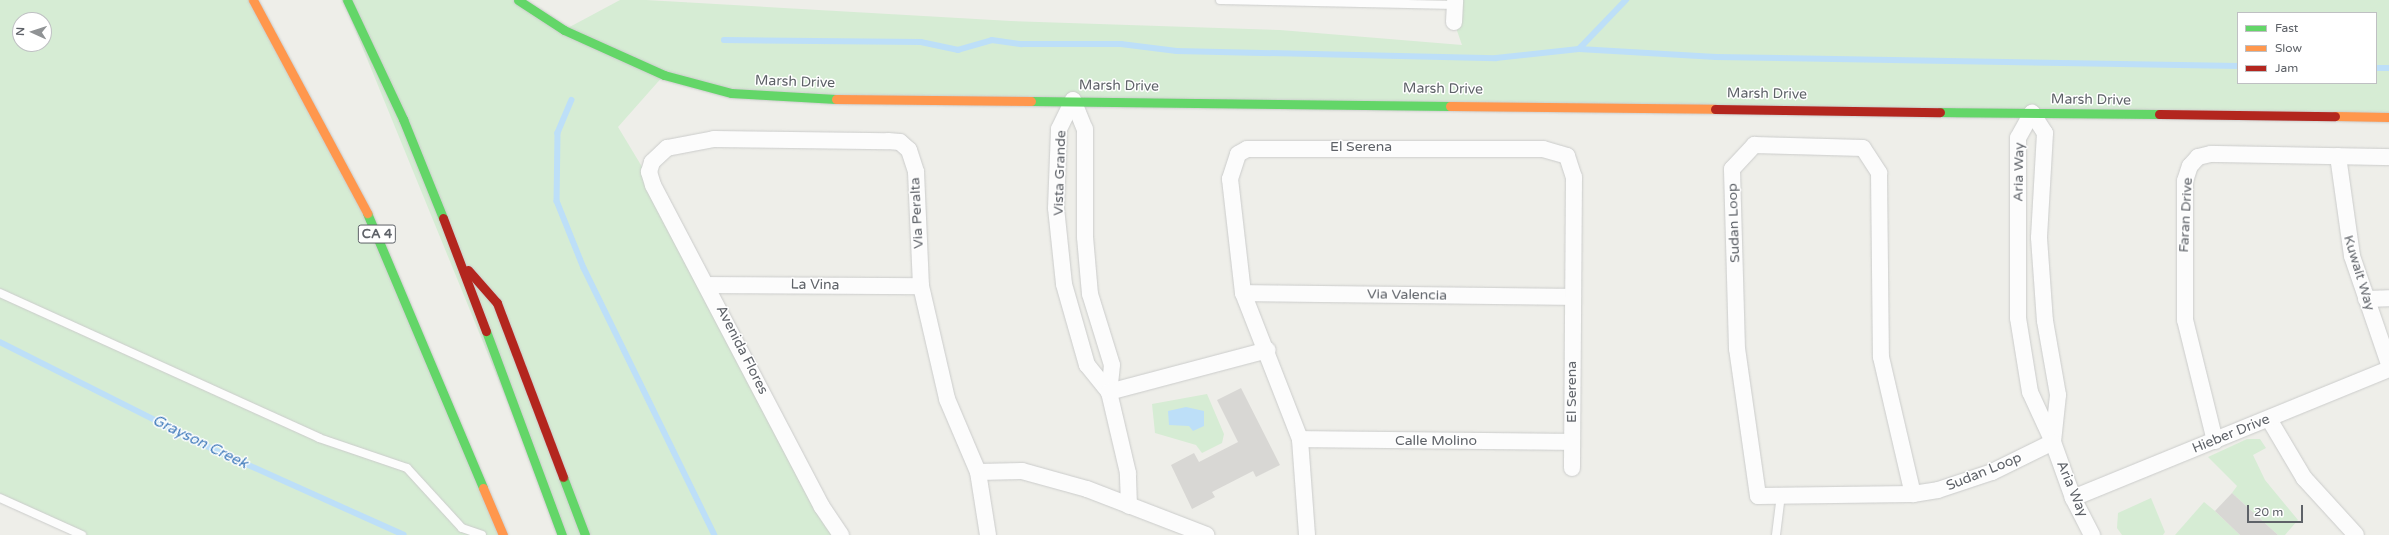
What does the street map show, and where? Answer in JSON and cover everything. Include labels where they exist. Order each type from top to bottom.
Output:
[{"type":"main road","name":"CA 4","points":[[253,0],[361,198],[498,520],[503,535]]},
{"type":"main road","points":[[346,0],[403,119],[458,258],[562,535]]},
{"type":"main road","name":"Marsh Drive","points":[[518,0],[615,56],[664,75],[731,93],[780,98],[1073,100],[2389,117]]},
{"type":"main road","points":[[458,258],[497,303],[585,535]]},
{"type":"street","points":[[1454,22],[1455,2]]},
{"type":"street","name":"Vista Grande","points":[[1073,100],[1059,129],[1056,208],[1064,284],[1087,365],[1109,392]]},
{"type":"street","name":"Vista Grande","points":[[1073,100],[1085,129],[1085,244],[1090,294],[1112,365],[1109,392],[1128,473],[1129,506]]},
{"type":"street","name":"Aria Way","points":[[2053,442],[2058,395],[2044,321],[2039,238],[2045,133],[2032,113],[2018,138],[2018,318],[2030,392],[2053,442],[2073,498],[2092,535]]},
{"type":"street","name":"Via Peralta","points":[[652,162],[666,148],[714,139],[900,142],[914,158],[921,286],[947,399],[978,472],[988,535]]},
{"type":"street","name":"Sudan Loop","points":[[1913,494],[1881,357],[1879,173],[1863,148],[1754,146],[1732,169],[1737,349],[1758,496],[1913,494],[1938,490],[1992,472],[2053,442]]},
{"type":"street","name":"El Serena","points":[[1307,535],[1300,440],[1268,350],[1242,293],[1230,179],[1238,154],[1247,149],[1543,148],[1567,156],[1572,165],[1572,468]]},
{"type":"street","name":"Faran Drive","points":[[2215,441],[2185,320],[2185,181],[2190,166],[2211,154],[2389,157]]},
{"type":"street","name":"Kuwait Way","points":[[2338,156],[2345,223],[2366,298],[2389,364]]},
{"type":"street","name":"Avenida Flores","points":[[652,162],[649,172],[653,185],[708,284],[822,507],[841,535]]},
{"type":"street","name":"La Vina","points":[[708,284],[921,286]]},
{"type":"street","name":"Via Valencia","points":[[1242,293],[1572,297]]},
{"type":"street","points":[[2366,298],[2389,298]]},
{"type":"street","points":[[1109,392],[1268,350]]},
{"type":"street","name":"Hieber Drive","points":[[2073,498],[2389,369]]},
{"type":"street","points":[[2269,419],[2304,478],[2351,534]]},
{"type":"street","name":"Calle Molino","points":[[1300,440],[1572,442]]},
{"type":"street","points":[[978,472],[1022,471],[1087,489],[1206,535]]},
{"type":"lane","points":[[1220,0],[1455,2]]},
{"type":"lane","points":[[0,293],[319,438],[407,468],[462,528],[482,535]]},
{"type":"lane","points":[[1776,535],[1781,495]]},
{"type":"lane","points":[[0,498],[82,535]]},
{"type":"green space","points":[[0,0],[253,0],[361,198],[503,535],[82,535],[0,498]]},
{"type":"green space","points":[[343,0],[518,0],[564,30],[620,0],[646,0],[1011,21],[1280,30],[1462,45],[1454,22],[1455,0],[2389,0],[2389,116],[780,98],[664,75],[618,127],[653,185],[841,535],[562,535]]},
{"type":"green space","points":[[1207,394],[1224,434],[1222,443],[1202,453],[1196,445],[1155,433],[1152,404]]},
{"type":"green space","points":[[2247,439],[2260,439],[2266,448],[2253,455],[2265,480],[2298,520],[2285,535],[2278,535],[2232,493],[2237,486],[2208,457]]},
{"type":"green space","points":[[2151,498],[2165,532],[2163,535],[2122,535],[2117,528],[2118,513]]},
{"type":"green space","points":[[2204,502],[2215,511],[2240,535],[2175,535]]},
{"type":"water","points":[[1186,407],[1204,411],[1204,426],[1193,431],[1189,426],[1169,425],[1168,411]]},
{"type":"building","points":[[1241,388],[1280,465],[1256,477],[1253,471],[1212,492],[1215,497],[1192,509],[1171,465],[1194,453],[1199,462],[1238,442],[1217,400]]},
{"type":"building","points":[[2232,493],[2278,535],[2240,535],[2215,511]]},
{"type":"waterway","points":[[1579,49],[1626,0]]},
{"type":"waterway","points":[[724,40],[921,42],[958,50],[992,40],[1022,44],[1121,44],[1177,51],[1496,58],[1579,49],[1716,57],[2237,66]]},
{"type":"waterway","points":[[2377,68],[2389,68]]},
{"type":"waterway","points":[[572,100],[558,133],[557,201],[584,268],[715,535]]},
{"type":"waterway","name":"Grayson Creek","points":[[0,342],[213,449],[404,535]]},
{"type":"traffic: fast","points":[[347,0],[403,119],[443,218]]},
{"type":"traffic: fast","points":[[518,0],[564,30],[664,75],[731,93],[836,99]]},
{"type":"traffic: fast","points":[[1031,101],[1450,106]]},
{"type":"traffic: fast","points":[[1940,112],[2159,114]]},
{"type":"traffic: fast","points":[[367,213],[483,488]]},
{"type":"traffic: fast","points":[[486,331],[562,535]]},
{"type":"traffic: fast","points":[[563,477],[585,535]]},
{"type":"traffic: slow","points":[[253,0],[367,213]]},
{"type":"traffic: slow","points":[[836,99],[1031,101]]},
{"type":"traffic: slow","points":[[1450,106],[1715,109]]},
{"type":"traffic: slow","points":[[2335,116],[2389,117]]},
{"type":"traffic: slow","points":[[483,488],[503,535]]},
{"type":"traffic: jam","points":[[1715,109],[1940,112]]},
{"type":"traffic: jam","points":[[2159,114],[2335,116]]},
{"type":"traffic: jam","points":[[443,218],[486,331]]},
{"type":"traffic: jam","points":[[468,270],[497,303],[563,477]]}]
